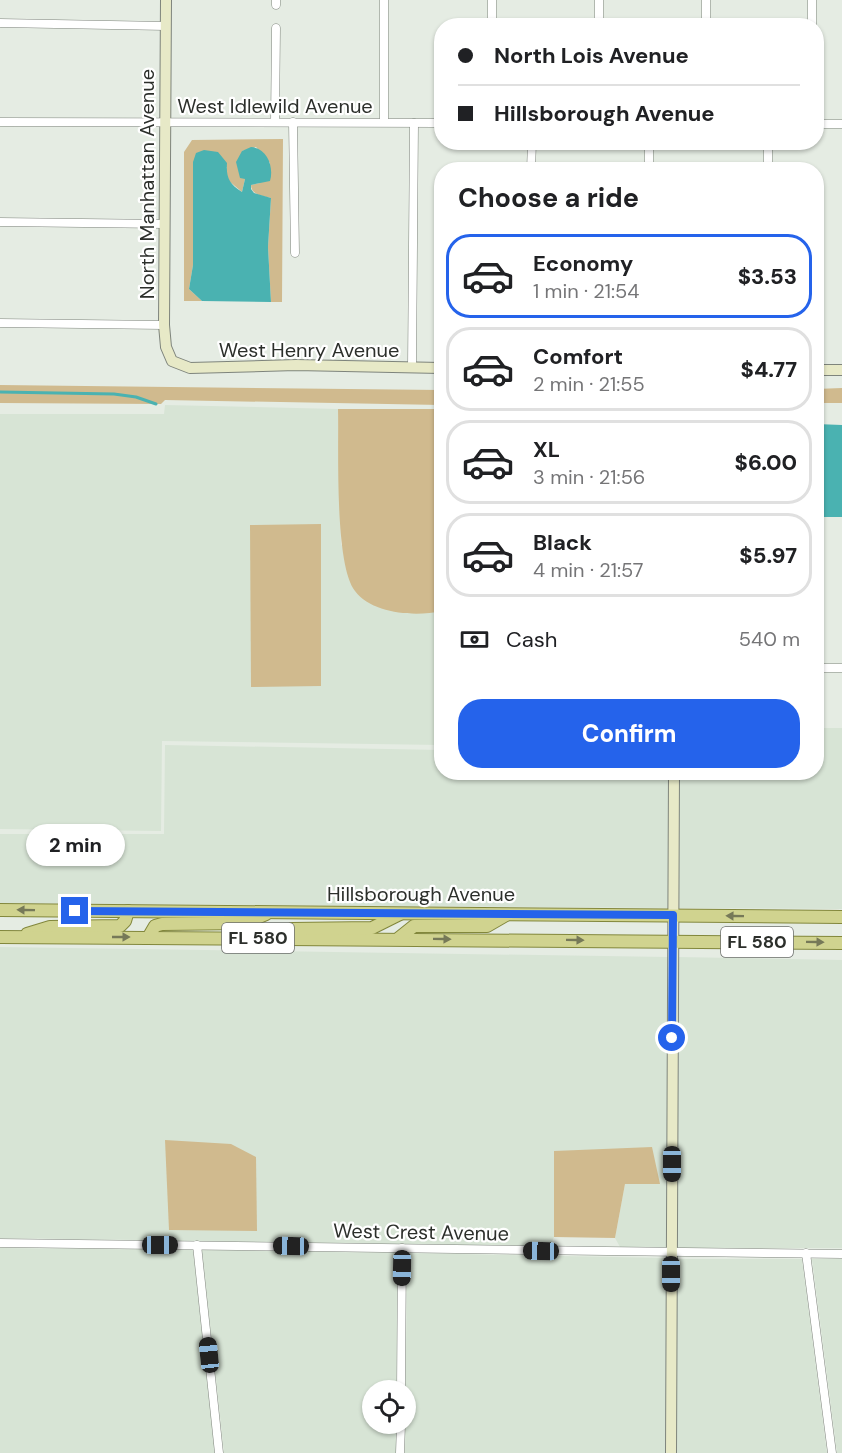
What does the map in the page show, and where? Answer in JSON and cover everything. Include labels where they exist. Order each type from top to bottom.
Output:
[{"type":"main road","name":"Hillsborough Avenue","points":[[0,910],[842,917]]},
{"type":"main road","points":[[21,937],[50,927],[120,926],[125,921],[128,911]]},
{"type":"main road","points":[[148,938],[155,926],[162,924],[245,923],[270,913]]},
{"type":"main road","points":[[279,938],[292,928],[372,928],[402,913]]},
{"type":"main road","points":[[399,938],[414,926],[487,926],[507,914]]},
{"type":"main road","name":"FL 580","points":[[0,937],[399,938],[842,943]]},
{"type":"street","name":"North Manhattan Avenue","points":[[166,0],[164,325],[166,347],[172,361],[179,363]]},
{"type":"street","points":[[384,0],[384,122]]},
{"type":"street","points":[[492,0],[492,18]]},
{"type":"street","points":[[599,0],[599,18]]},
{"type":"street","points":[[706,0],[706,18]]},
{"type":"street","points":[[812,0],[812,18]]},
{"type":"street","points":[[0,23],[166,26]]},
{"type":"street","points":[[275,122],[276,28]]},
{"type":"street","name":"West Idlewild Avenue","points":[[0,122],[434,123]]},
{"type":"street","points":[[293,122],[295,253]]},
{"type":"street","points":[[412,368],[414,123]]},
{"type":"street","points":[[824,124],[842,124]]},
{"type":"street","points":[[0,222],[165,224]]},
{"type":"street","points":[[0,324],[164,325]]},
{"type":"street","name":"West Henry Avenue","points":[[179,363],[189,368],[296,365],[434,368]]},
{"type":"street","points":[[824,370],[842,370]]},
{"type":"street","points":[[824,668],[842,668]]},
{"type":"street","points":[[671,1453],[674,780]]},
{"type":"street","name":"West Crest Avenue","points":[[0,1243],[842,1254]]},
{"type":"street","points":[[197,1245],[219,1453]]},
{"type":"street","points":[[401,1380],[402,1248]]},
{"type":"street","points":[[806,1253],[832,1453]]},
{"type":"street","points":[[400,1434],[400,1453]]},
{"type":"shaded area","points":[[283,139],[282,302],[271,302],[268,247],[271,198],[253,191],[251,185],[260,183],[270,163],[256,147],[242,151],[245,179],[242,192],[229,181],[225,173],[227,167],[193,162],[193,265],[189,289],[202,301],[184,301],[184,152],[192,140]]},
{"type":"shaded area","points":[[0,385],[434,390],[434,405],[165,400],[161,404],[0,403]]},
{"type":"shaded area","points":[[842,388],[842,403],[824,403],[824,389]]},
{"type":"shaded area","points":[[165,405],[338,409],[341,544],[374,606],[412,613],[434,611],[434,745],[162,741],[161,831],[0,829],[0,414],[164,414]]},
{"type":"shaded area","points":[[338,409],[434,409],[434,612],[419,614],[383,609],[372,605],[355,591],[348,577],[344,557],[338,477]]},
{"type":"shaded area","points":[[321,524],[321,686],[251,687],[250,525]]},
{"type":"shaded area","points":[[824,728],[842,728],[842,909],[677,908],[679,780],[824,780]]},
{"type":"shaded area","points":[[165,745],[434,750],[434,780],[670,780],[668,908],[0,903],[0,834],[164,834]]},
{"type":"shaded area","points":[[0,947],[668,957],[667,1248],[620,1247],[615,1238],[625,1184],[554,1151],[554,1237],[550,1246],[0,1238]]},
{"type":"shaded area","points":[[677,957],[842,960],[842,1248],[676,1248]]},
{"type":"shaded area","points":[[165,1140],[231,1144],[256,1157],[257,1231],[169,1230]]},
{"type":"shaded area","points":[[652,1147],[660,1184],[625,1184],[615,1238],[554,1237],[554,1151]]},
{"type":"shaded area","points":[[0,1248],[193,1250],[215,1453],[0,1453]]},
{"type":"shaded area","points":[[202,1250],[398,1253],[396,1380],[362,1380],[362,1434],[396,1434],[396,1453],[224,1453]]},
{"type":"shaded area","points":[[407,1253],[667,1258],[666,1453],[405,1453],[405,1434],[416,1434],[416,1380],[406,1380]]},
{"type":"shaded area","points":[[676,1259],[802,1259],[827,1453],[675,1453]]},
{"type":"shaded area","points":[[812,1259],[842,1259],[842,1453],[837,1453]]},
{"type":"water","points":[[251,147],[257,148],[266,155],[271,170],[270,181],[251,185],[251,189],[254,193],[271,198],[268,247],[271,302],[202,301],[189,289],[193,265],[193,162],[196,153],[204,150],[218,152],[227,163],[229,180],[242,192],[245,179],[240,178],[236,162],[242,151]]},
{"type":"water","points":[[824,424],[842,425],[842,517],[824,517]]},
{"type":"waterway","points":[[0,392],[114,394],[136,397],[156,404]]},
{"type":"route","points":[[75,911],[673,915],[672,1038]]}]
